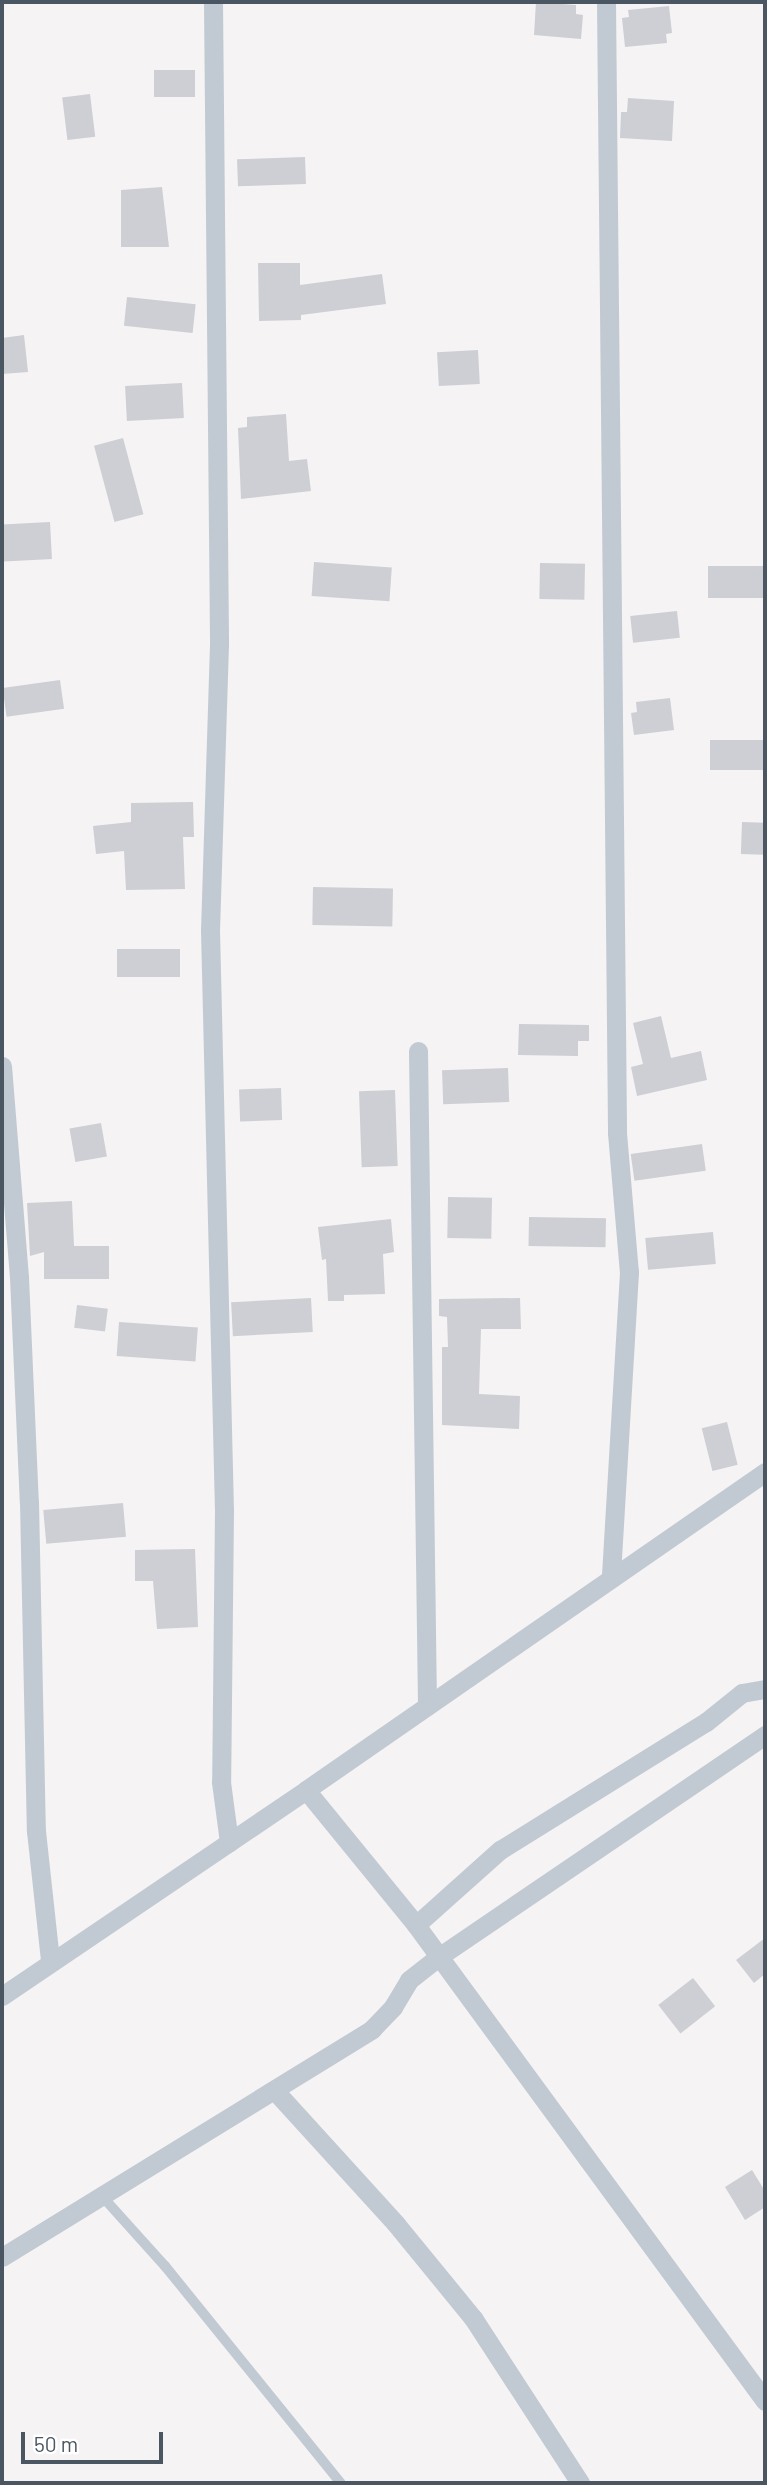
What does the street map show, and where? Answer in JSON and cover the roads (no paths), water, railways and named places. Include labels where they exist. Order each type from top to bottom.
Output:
[{"type":"street","points":[[213,2],[219,644],[210,930],[224,1510],[221,1782],[229,1842]]},
{"type":"street","points":[[606,2],[611,754],[618,1133],[629,1272],[611,1578]]},
{"type":"street","points":[[418,1051],[427,1706]]},
{"type":"street","points":[[2,1066],[19,1276],[29,1489],[36,1831],[50,1960]]},
{"type":"street","points":[[2,1996],[50,1960],[306,1790],[765,1472]]},
{"type":"street","points":[[416,1925],[500,1850],[706,1722],[742,1693],[765,1689]]},
{"type":"street","points":[[2,2257],[276,2092],[372,2029],[393,2007],[409,1980],[437,1958],[765,1735]]},
{"type":"street","points":[[306,1790],[416,1925],[437,1958],[765,2401]]},
{"type":"street","points":[[276,2092],[396,2224],[472,2318],[580,2483]]},
{"type":"lane","points":[[101,2195],[165,2266],[341,2483]]}]
